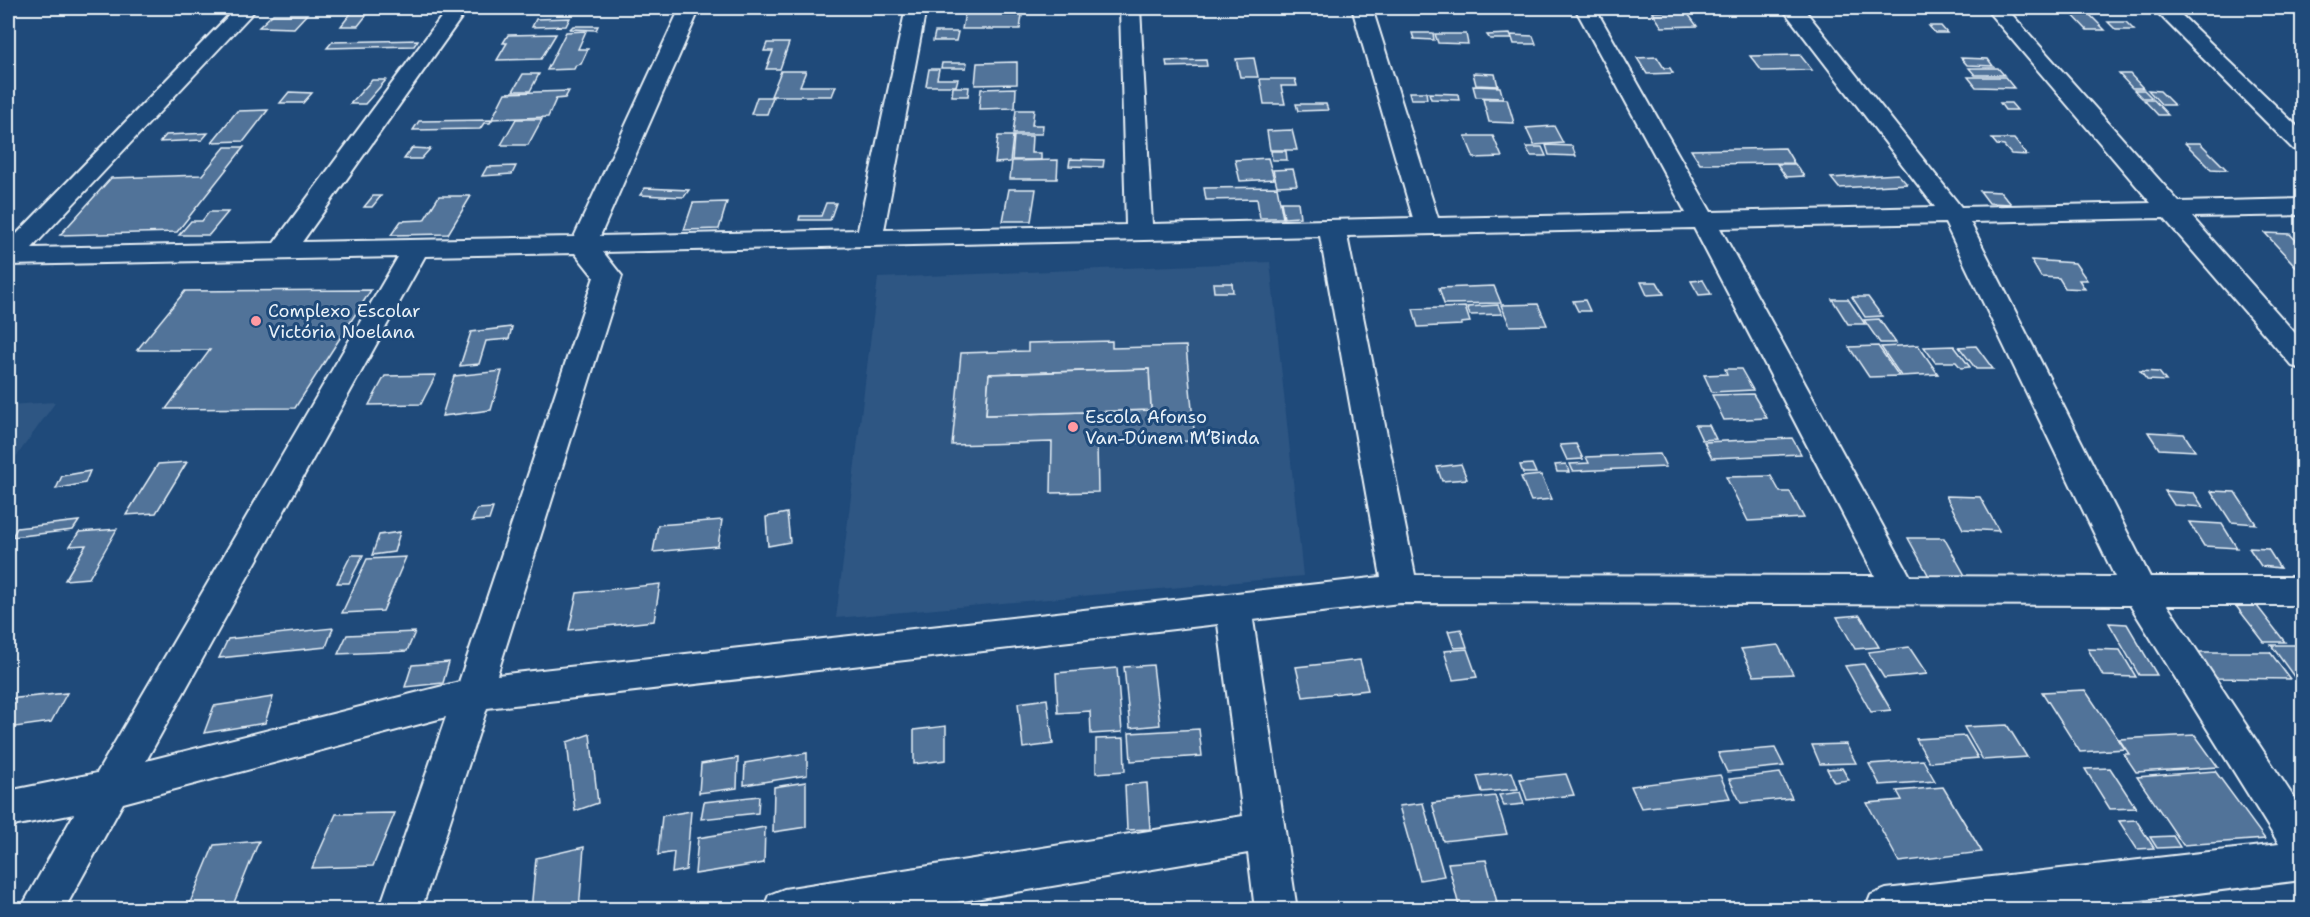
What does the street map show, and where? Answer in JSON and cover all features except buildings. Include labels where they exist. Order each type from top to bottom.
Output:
[{"type":"street","points":[[8,257],[247,8]]},
{"type":"street","points":[[282,251],[458,8]]},
{"type":"street","points":[[583,245],[690,8]]},
{"type":"street","points":[[869,238],[916,8]]},
{"type":"street","points":[[1130,8],[1139,232]]},
{"type":"street","points":[[1362,8],[1428,226]]},
{"type":"street","points":[[1585,8],[1703,220],[1900,590]]},
{"type":"street","points":[[1792,8],[1954,215],[2139,590],[2302,843]]},
{"type":"street","points":[[1995,8],[2302,359]]},
{"type":"street","points":[[2163,8],[2302,144]]},
{"type":"street","points":[[8,257],[2302,207]]},
{"type":"street","points":[[1332,228],[1400,589]]},
{"type":"street","points":[[400,909],[473,694],[608,276],[583,245]]},
{"type":"street","points":[[41,909],[416,248]]},
{"type":"street","points":[[8,809],[108,789],[473,694],[1400,589],[2302,591]]},
{"type":"street","points":[[1234,609],[1276,909]]},
{"type":"street","points":[[784,909],[1265,831]]},
{"type":"street","points":[[1886,909],[2302,861]]},
{"type":"shaded area","name":"Escola Afonso Van-Dúnem M’Binda","points":[[1270,262],[1303,576],[836,618],[878,278]]},
{"type":"shaded area","points":[[55,403],[8,468],[8,405]]},
{"type":"place","name":"Complexo Escolar Victória Noelana","points":[[256,321]]},
{"type":"place","name":"Escola Afonso Van-Dúnem M’Binda","points":[[1073,427]]}]
